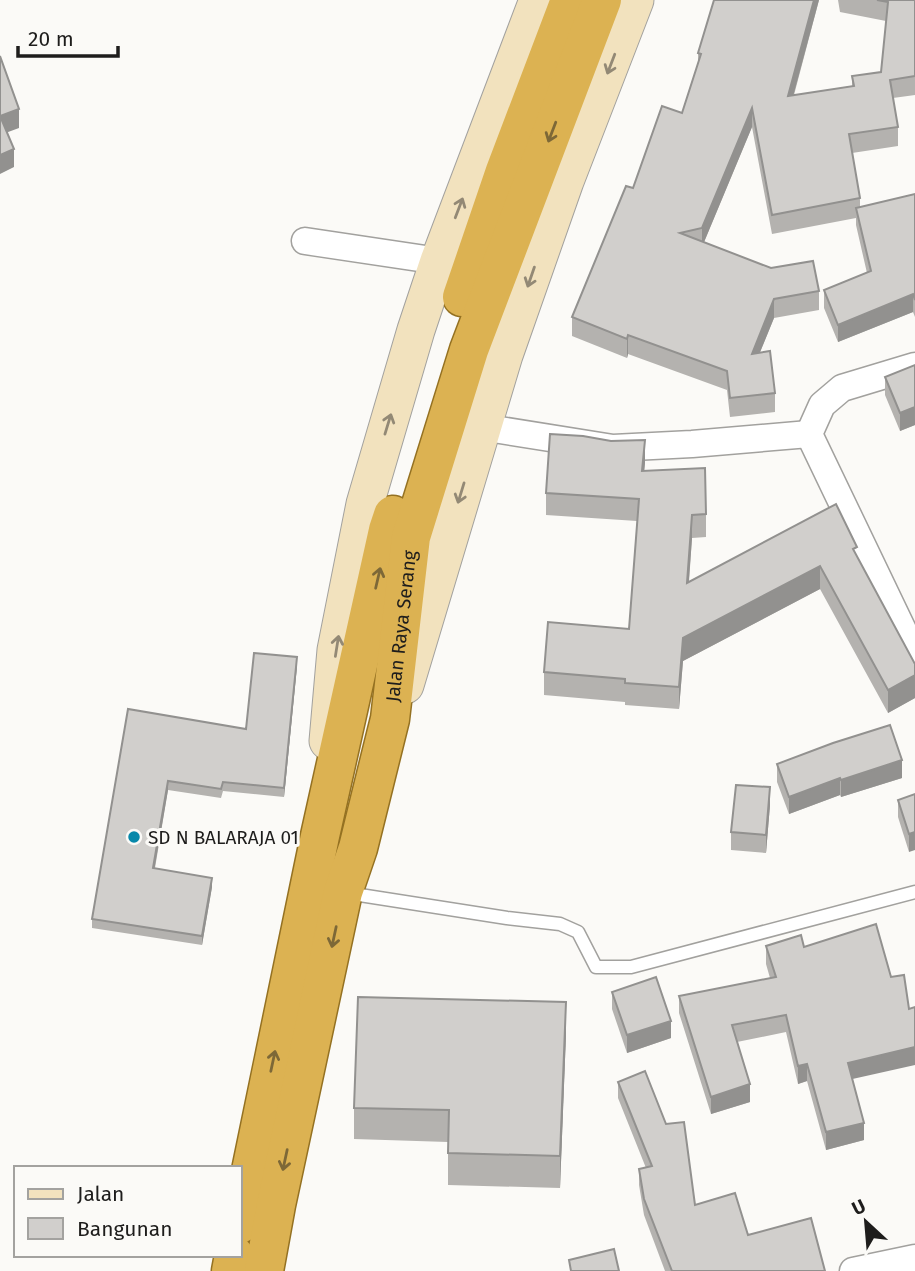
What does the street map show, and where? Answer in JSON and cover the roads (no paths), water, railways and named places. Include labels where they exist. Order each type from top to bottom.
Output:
[{"type":"highway","name":"Jalan Raya Serang","points":[[242,1214],[320,836],[400,534],[446,346],[505,171],[570,0]]},
{"type":"highway","name":"Jalan Raya Serang","points":[[264,1271],[343,892],[358,848],[390,719],[400,534],[602,0]]},
{"type":"main road","points":[[320,836],[336,650],[365,503],[439,261],[538,0]]},
{"type":"main road","points":[[358,848],[504,355],[565,181],[635,0]]},
{"type":"street","points":[[305,241],[439,261]]},
{"type":"street","points":[[915,366],[842,388],[822,405],[809,435],[915,654]]},
{"type":"street","points":[[481,427],[613,448],[809,435]]},
{"type":"street","points":[[853,1271],[915,1258]]},
{"type":"lane","points":[[343,892],[560,924],[578,932],[596,967],[631,967],[915,892]]},
{"type":"place","name":"SD N BALARAJA 01","points":[[134,837]]}]
